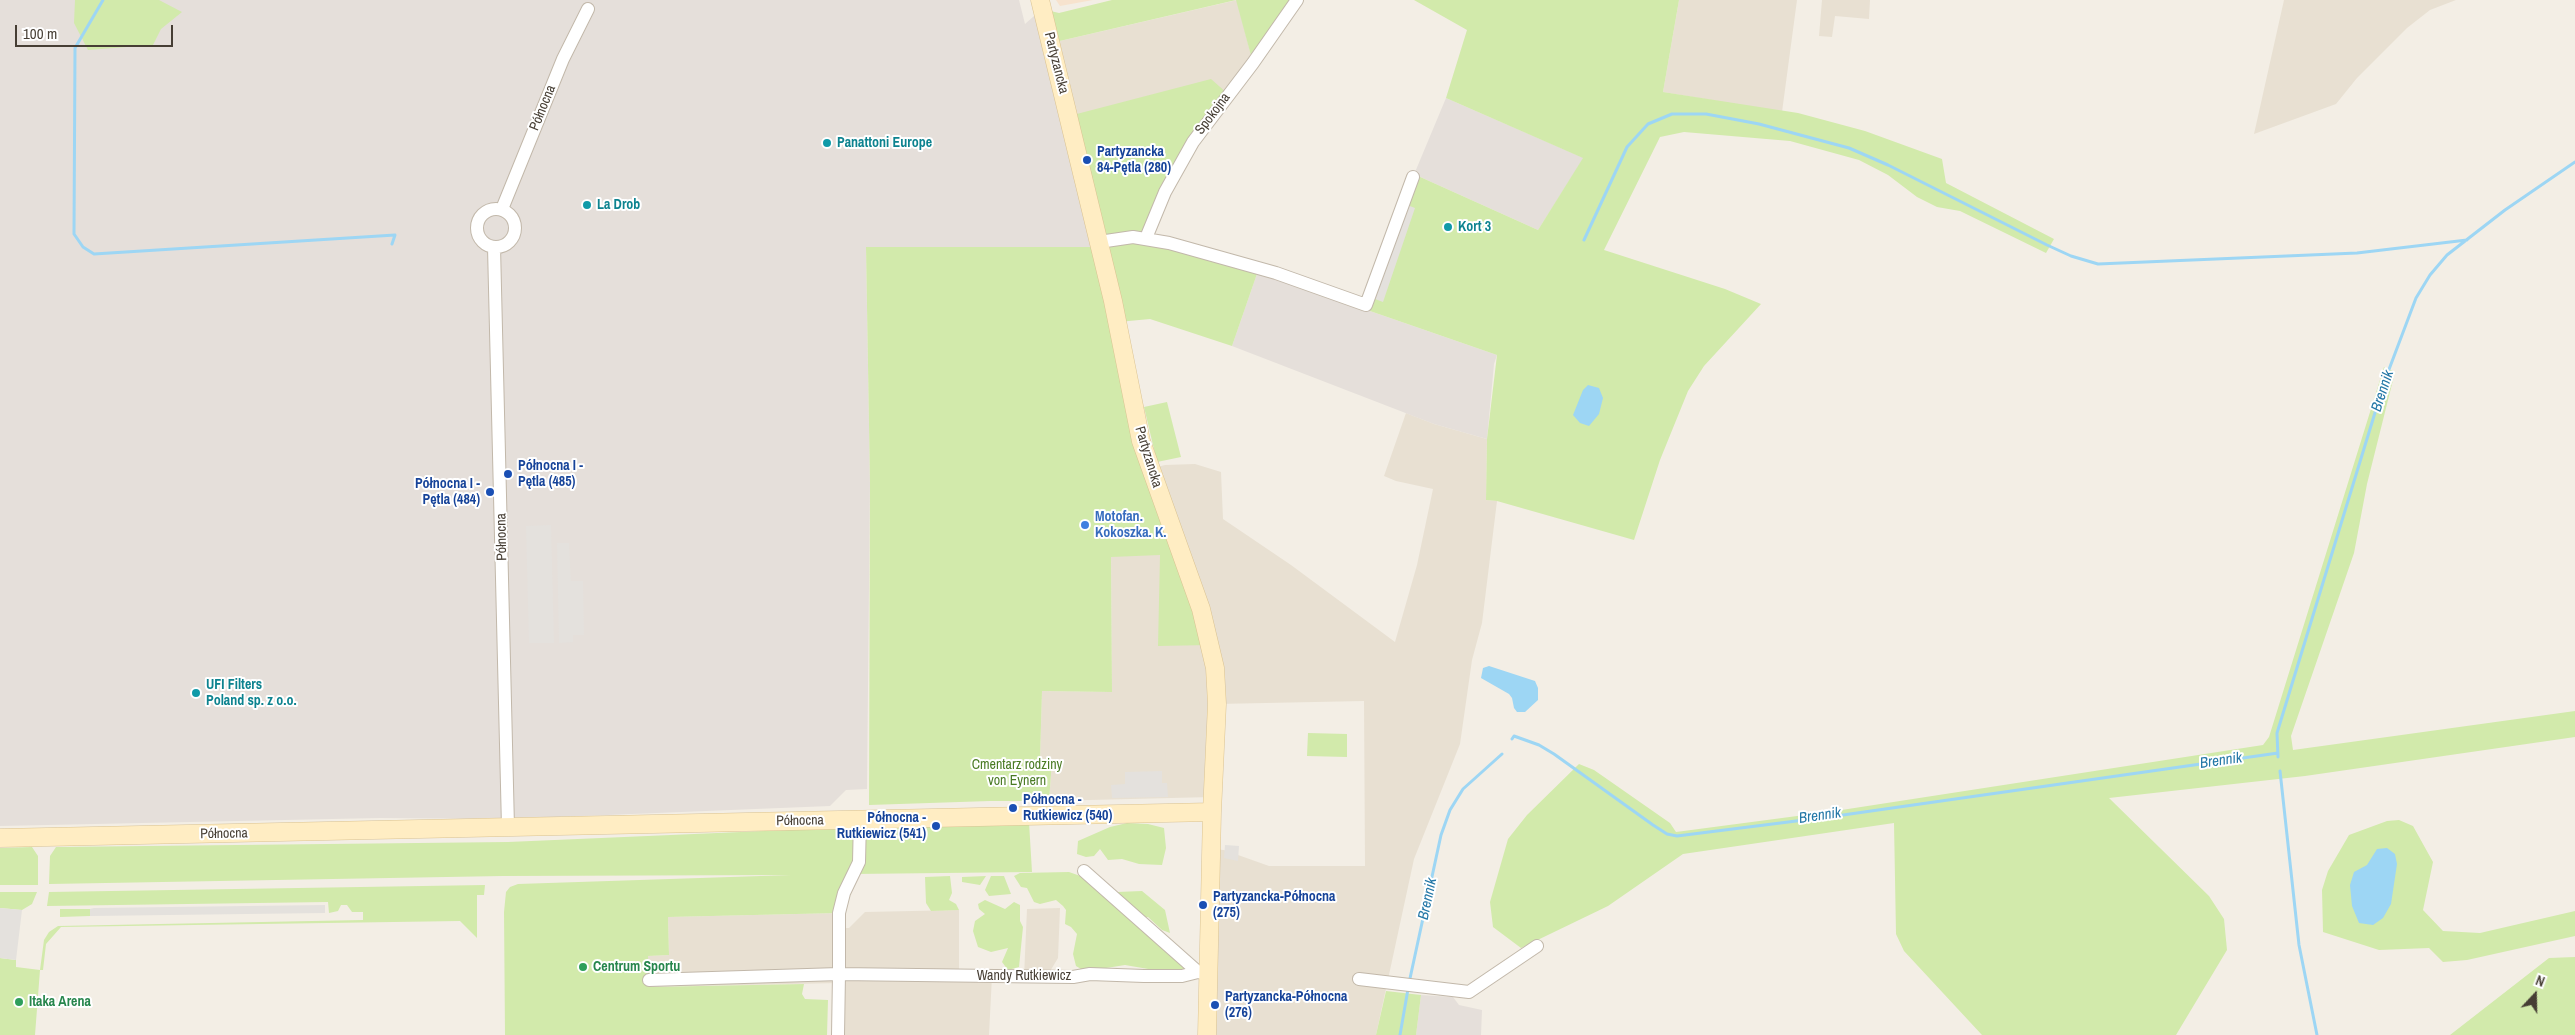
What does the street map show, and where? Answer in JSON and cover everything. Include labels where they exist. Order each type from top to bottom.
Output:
[{"type":"street","name":"Partyzancka","points":[[1040,0],[1099,242],[1141,441],[1201,609],[1215,668],[1217,700],[1203,973],[1207,1035]]},
{"type":"street","name":"Spokojna","points":[[1146,238],[1165,192],[1193,142],[1253,63],[1297,0]]},
{"type":"street","name":"Północna","points":[[502,209],[563,60],[588,9]]},
{"type":"street","points":[[1099,242],[1133,237],[1146,238],[1236,261],[1366,305],[1413,176]]},
{"type":"street","points":[[495,208],[502,209],[512,216],[516,228],[514,235],[506,244],[494,247],[482,242],[477,230],[477,224],[483,213],[495,208]]},
{"type":"street","name":"Północna","points":[[494,247],[508,827]]},
{"type":"street","name":"Północna","points":[[0,838],[1212,812]]},
{"type":"street","points":[[838,1035],[840,903],[858,867],[860,819]]},
{"type":"street","points":[[1084,871],[1203,973]]},
{"type":"street","points":[[1359,979],[1469,992],[1537,946]]},
{"type":"street","name":"Wandy Rutkiewicz","points":[[649,980],[839,974],[1073,977],[1090,974],[1182,976],[1203,973]]},
{"type":"shaded area","points":[[0,0],[1019,0],[1025,24],[1042,9],[1100,247],[866,248],[870,484],[867,789],[846,790],[830,806],[508,819],[380,818],[0,826]]},
{"type":"shaded area","points":[[1056,0],[1093,0],[1060,6]]},
{"type":"shaded area","points":[[1237,0],[1253,63],[1228,94],[1069,116],[1051,43]]},
{"type":"shaded area","points":[[1679,0],[1797,0],[1782,112],[1663,92]]},
{"type":"shaded area","points":[[1822,0],[1870,0],[1869,19],[1835,16],[1832,37],[1819,36]]},
{"type":"shaded area","points":[[2284,0],[2456,0],[2430,10],[2407,28],[2357,78],[2336,104],[2254,134]]},
{"type":"shaded area","points":[[1446,98],[1584,158],[1538,230],[1418,176],[1413,177]]},
{"type":"shaded area","points":[[1407,205],[1415,208],[1383,302],[1375,299]]},
{"type":"shaded area","points":[[1259,268],[1366,305],[1370,311],[1497,355],[1494,364],[1487,439],[1434,424],[1232,346]]},
{"type":"shaded area","points":[[1406,413],[1434,424],[1487,439],[1486,500],[1497,501],[1482,623],[1472,660],[1460,744],[1414,859],[1376,1035],[1207,1035],[1211,849],[1224,850],[1269,866],[1365,866],[1364,701],[1217,704],[1212,797],[1049,801],[1052,762],[1040,760],[1042,691],[1112,692],[1111,556],[1160,554],[1210,645],[1150,469],[1165,465],[1195,464],[1221,472],[1223,519],[1291,565],[1395,642],[1417,565],[1433,489],[1396,481],[1384,476]]},
{"type":"shaded area","points":[[551,525],[554,643],[529,643],[526,526]]},
{"type":"shaded area","points":[[557,543],[569,543],[571,581],[583,581],[584,635],[573,635],[573,642],[559,643]]},
{"type":"shaded area","points":[[1162,771],[1162,783],[1167,783],[1168,797],[1112,798],[1111,785],[1125,784],[1125,772]]},
{"type":"shaded area","points":[[1225,845],[1239,846],[1238,861],[1224,858]]},
{"type":"shaded area","points":[[325,905],[325,913],[90,916],[90,909],[94,908]]},
{"type":"shaded area","points":[[0,908],[22,910],[16,960],[0,958]]},
{"type":"shaded area","points":[[1060,908],[1058,958],[1049,973],[1024,977],[1027,909]]},
{"type":"shaded area","points":[[959,910],[959,969],[992,976],[989,1035],[838,1035],[839,983],[648,987],[648,956],[669,955],[668,917],[839,913],[839,928],[849,928],[865,912]]},
{"type":"shaded area","points":[[1421,995],[1453,997],[1459,1005],[1482,1010],[1481,1035],[1416,1035]]},
{"type":"green space","points":[[75,0],[159,0],[182,12],[161,29],[153,45],[88,50],[74,23]]},
{"type":"green space","points":[[1112,0],[1236,0],[1051,43],[1042,9],[1059,13]]},
{"type":"green space","points":[[1236,0],[1297,0],[1253,63]]},
{"type":"green space","points":[[1414,0],[1679,0],[1663,92],[1798,113],[1865,131],[1942,159],[1946,183],[2054,239],[2046,253],[1960,211],[1937,207],[1917,197],[1888,175],[1859,160],[1790,141],[1684,132],[1660,137],[1604,250],[1725,289],[1761,304],[1704,366],[1688,391],[1660,460],[1634,540],[1497,501],[1486,500],[1487,439],[1497,355],[1370,311],[1366,305],[1418,176],[1538,230],[1583,158],[1446,98],[1467,30]]},
{"type":"green space","name":"Cmentarz rodziny von Eynern","points":[[1211,79],[1228,94],[1218,107],[1146,238],[1259,268],[1232,346],[1150,319],[1118,322],[1141,441],[1210,645],[1158,646],[1160,555],[1111,557],[1112,692],[1042,691],[1040,760],[1052,761],[1049,801],[869,805],[870,484],[866,247],[1100,247],[1069,116]]},
{"type":"green space","points":[[2384,367],[2395,372],[2367,484],[2354,553],[2291,736],[2293,750],[2575,711],[2575,737],[2305,776],[2109,798],[2209,896],[2224,919],[2227,950],[2176,1035],[1982,1035],[1904,951],[1896,934],[1894,823],[1683,854],[1608,906],[1521,948],[1493,927],[1490,902],[1508,839],[1527,815],[1579,764],[1594,770],[1670,823],[1676,832],[1835,811],[2263,745],[2269,737]]},
{"type":"green space","points":[[1167,402],[1181,457],[1157,462],[1144,407]]},
{"type":"green space","points":[[1308,733],[1347,734],[1347,757],[1307,756]]},
{"type":"green space","points":[[2399,820],[2413,826],[2433,862],[2423,910],[2443,931],[2480,933],[2575,911],[2575,936],[2467,960],[2443,962],[2429,948],[2379,950],[2323,932],[2322,890],[2328,871],[2349,835],[2387,821]]},
{"type":"green space","points":[[1029,822],[1032,872],[853,874],[839,913],[668,917],[669,955],[648,956],[649,987],[804,984],[802,994],[805,999],[828,1000],[827,1035],[505,1035],[504,912],[506,892],[510,887],[518,884],[791,875],[503,876],[49,884],[50,856],[56,847],[508,842],[857,827]]},
{"type":"green space","points":[[1127,823],[1148,824],[1164,828],[1166,848],[1162,865],[1139,864],[1122,859],[1108,860],[1100,849],[1094,856],[1086,857],[1077,854],[1078,841],[1110,827]]},
{"type":"green space","points":[[32,847],[38,856],[38,885],[0,885],[0,848]]},
{"type":"green space","points":[[1069,872],[1086,878],[1188,970],[1154,970],[1125,965],[1100,969],[1081,969],[1076,966],[1073,954],[1077,934],[1071,927],[1065,924],[1066,910],[1056,900],[1040,904],[1034,902],[1027,888],[1021,887],[1014,876],[1020,873]]},
{"type":"green space","points":[[950,876],[952,893],[949,900],[956,904],[959,910],[931,911],[926,903],[925,877]]},
{"type":"green space","points":[[986,876],[980,885],[962,882],[962,877]]},
{"type":"green space","points":[[991,876],[1004,876],[1011,894],[989,896],[985,890]]},
{"type":"green space","points":[[485,885],[484,895],[477,895],[477,938],[460,921],[61,927],[46,944],[43,970],[40,970],[44,940],[49,932],[58,926],[363,920],[363,912],[352,912],[347,905],[341,905],[338,911],[329,913],[328,902],[47,906],[49,892]]},
{"type":"green space","points":[[1142,891],[1165,910],[1170,933],[1162,930],[1148,917],[1142,918],[1125,903],[1117,892]]},
{"type":"green space","points":[[0,892],[37,892],[32,904],[22,910],[0,908]]},
{"type":"green space","points":[[985,900],[1005,909],[1014,902],[1020,905],[1020,921],[1023,927],[1019,967],[1008,970],[1002,962],[1008,948],[991,952],[978,947],[973,931],[975,921],[985,914],[979,909],[978,904]]},
{"type":"green space","points":[[60,909],[90,909],[90,916],[60,917]]},
{"type":"green space","points":[[2575,957],[2575,1035],[2450,1035],[2549,958]]},
{"type":"green space","name":"Itaka Arena","points":[[0,958],[16,960],[16,967],[40,970],[35,1035],[0,1035]]},
{"type":"green space","points":[[1386,991],[1421,995],[1416,1035],[1376,1035]]},
{"type":"water","points":[[1588,385],[1599,388],[1603,398],[1599,414],[1589,426],[1580,423],[1573,415],[1583,390]]},
{"type":"water","points":[[1489,666],[1535,681],[1538,688],[1538,700],[1525,712],[1517,712],[1509,694],[1481,678],[1483,668]]},
{"type":"water","points":[[2387,848],[2395,854],[2397,864],[2391,904],[2383,918],[2373,925],[2359,923],[2352,906],[2350,885],[2354,872],[2367,865],[2377,849]]},
{"type":"waterway","points":[[103,0],[75,48],[74,234],[83,247],[94,254],[395,235],[392,244]]},
{"type":"waterway","points":[[1584,240],[1627,147],[1648,124],[1672,114],[1706,114],[1759,124],[1849,148],[1888,165],[2047,245],[2071,256],[2098,264],[2357,253],[2467,240]]},
{"type":"waterway","name":"Brennik","points":[[2278,757],[2277,733],[2385,380],[2416,298],[2430,275],[2447,255],[2505,210],[2575,162]]},
{"type":"waterway","name":"Brennik","points":[[1512,739],[1514,736],[1539,745],[1653,825],[1667,834],[1677,836],[1836,816],[2278,753]]},
{"type":"waterway","name":"Brennik","points":[[1409,983],[1441,835],[1450,810],[1463,789],[1502,754]]},
{"type":"waterway","points":[[2280,771],[2299,945],[2317,1035]]},
{"type":"waterway","name":"Brennik","points":[[1400,1035],[1408,989]]},
{"type":"place","name":"Panattoni Europe","points":[[827,143]]},
{"type":"place","name":"Partyzancka 84-Pętla (280)","points":[[1087,160]]},
{"type":"place","name":"La Drob","points":[[587,205]]},
{"type":"place","name":"Kort 3","points":[[1448,227]]},
{"type":"place","name":"Północna I - Pętla (485)","points":[[508,474]]},
{"type":"place","name":"Północna I - Pętla (484)","points":[[490,492]]},
{"type":"place","name":"Motofan. Kokoszka. K.","points":[[1085,525]]},
{"type":"place","name":"UFI Filters Poland sp. z o.o.","points":[[196,693]]},
{"type":"place","name":"Północna - Rutkiewicz (540)","points":[[1013,808]]},
{"type":"place","name":"Północna - Rutkiewicz (541)","points":[[936,826]]},
{"type":"place","name":"Partyzancka-Północna (275)","points":[[1203,905]]},
{"type":"place","name":"Centrum Sportu","points":[[583,967]]},
{"type":"place","name":"Itaka Arena","points":[[19,1002]]},
{"type":"place","name":"Partyzancka-Północna (276)","points":[[1215,1005]]}]
